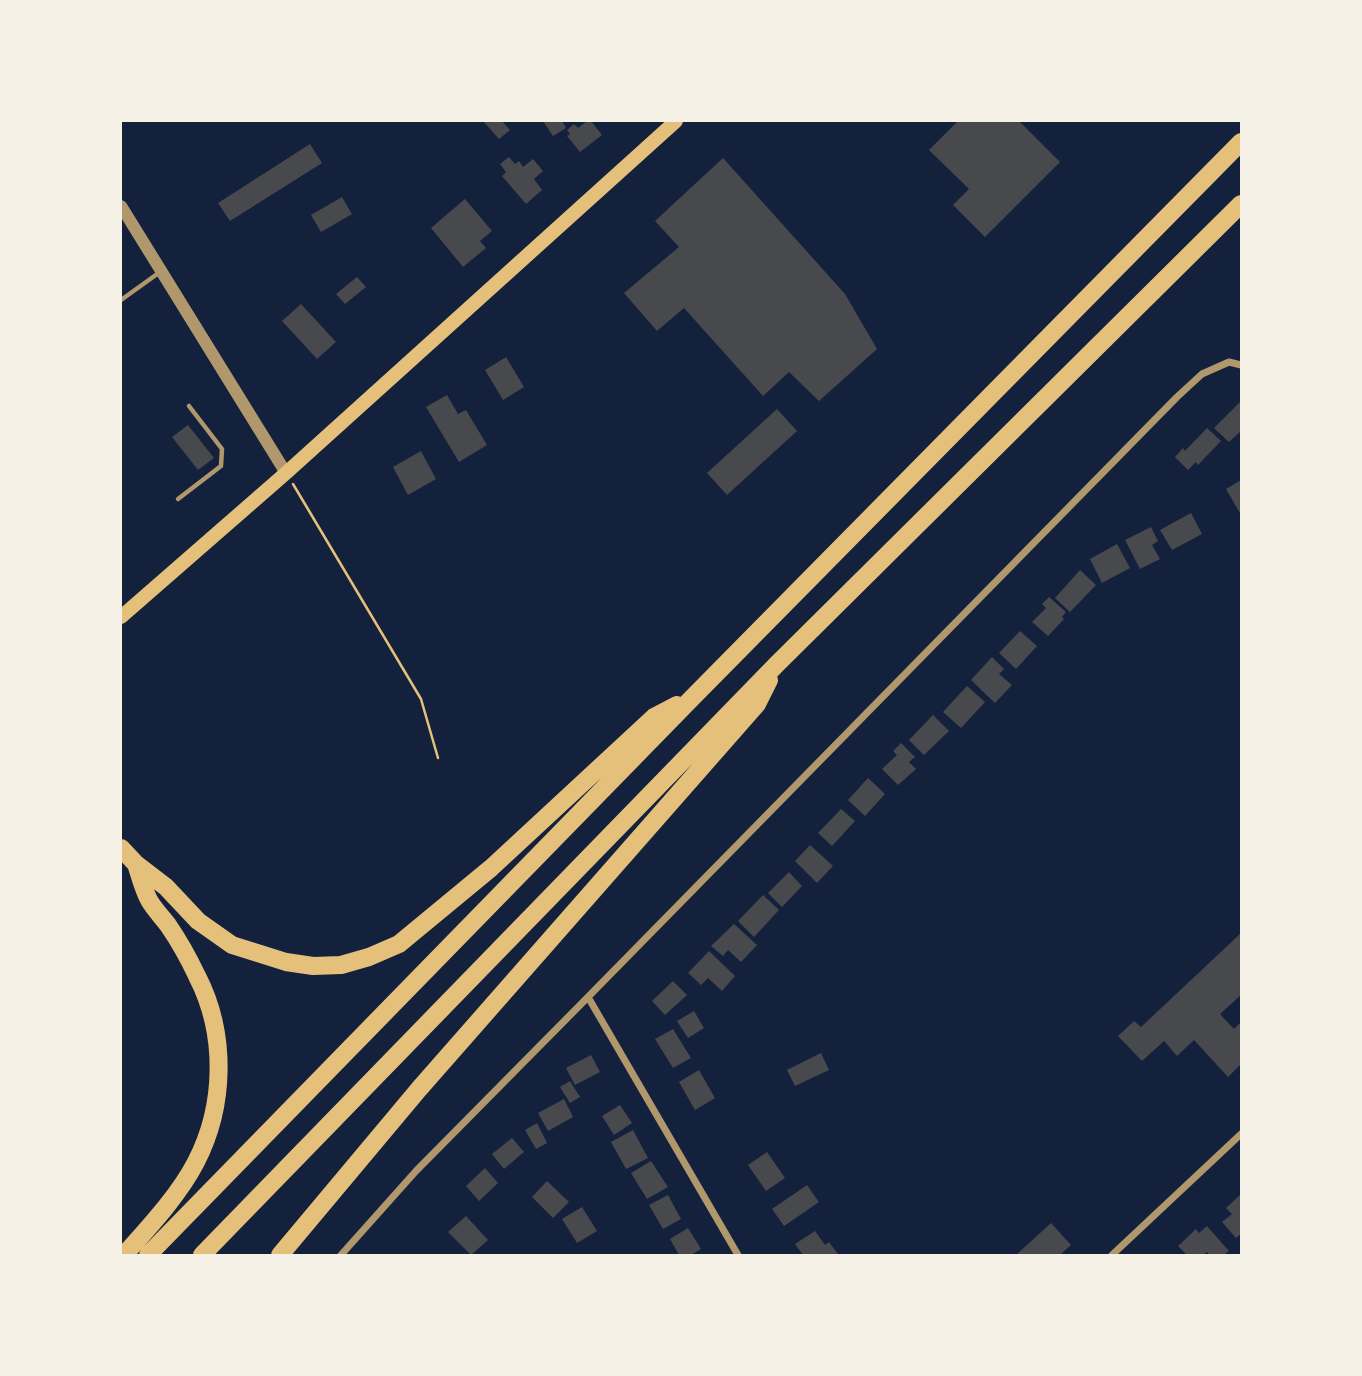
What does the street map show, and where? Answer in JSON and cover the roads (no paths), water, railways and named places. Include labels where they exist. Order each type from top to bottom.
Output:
[{"type":"highway","points":[[148,1255],[693,697],[1241,142]]},
{"type":"highway","points":[[202,1255],[777,664],[1241,204]]},
{"type":"highway","points":[[280,1255],[419,1089],[757,704],[777,664]]},
{"type":"highway","points":[[121,848],[136,864],[166,887],[198,921],[232,945],[285,962],[313,966],[341,965],[399,944],[491,868],[654,717],[693,697]]},
{"type":"highway","points":[[124,1255],[195,1164],[217,1102],[219,1064],[212,1021],[199,979],[170,928],[149,900],[136,864]]},
{"type":"main road","points":[[121,617],[286,473],[676,121]]},
{"type":"street","points":[[121,206],[286,473]]},
{"type":"street","points":[[341,1255],[416,1171],[1177,397],[1202,374],[1229,362],[1241,365]]},
{"type":"street","points":[[588,998],[738,1255]]},
{"type":"street","points":[[1111,1255],[1241,1134]]},
{"type":"lane","points":[[121,300],[161,271]]},
{"type":"lane","points":[[178,499],[221,466],[222,449],[189,407]]}]
